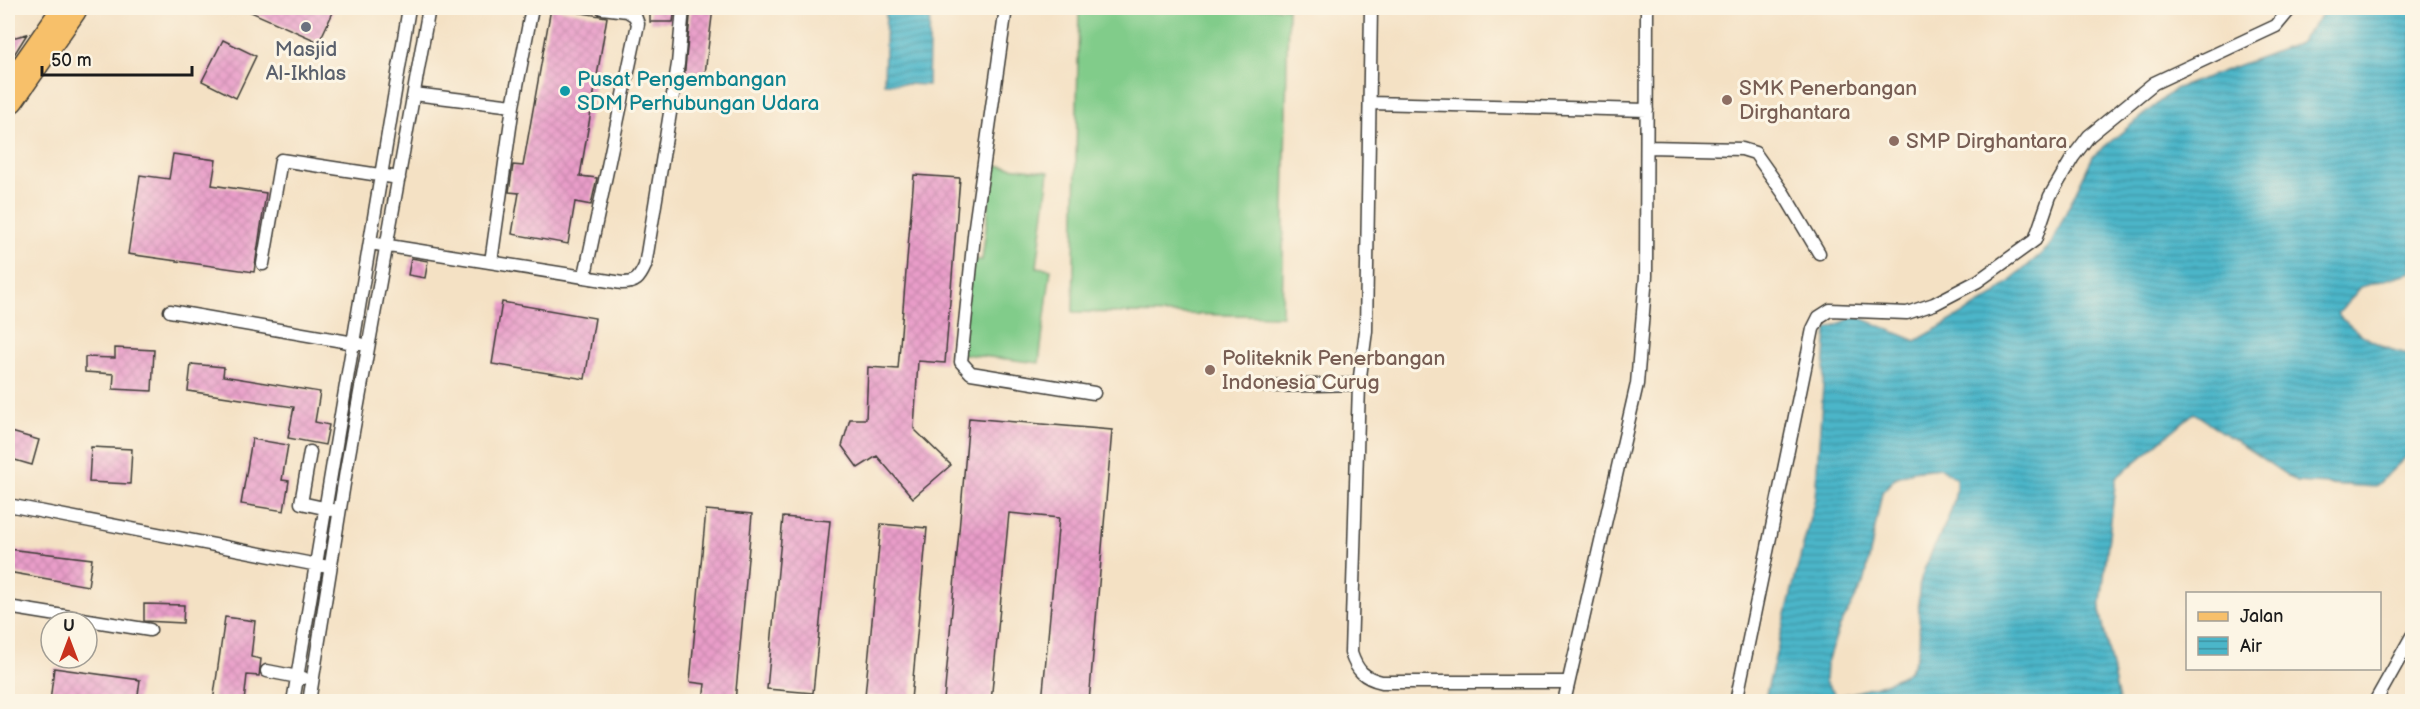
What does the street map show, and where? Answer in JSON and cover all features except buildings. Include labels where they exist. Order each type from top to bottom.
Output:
[{"type":"main road","points":[[8,97],[70,8]]},
{"type":"lane","points":[[293,702],[409,8]]},
{"type":"lane","points":[[309,702],[330,567],[429,8]]},
{"type":"lane","points":[[491,262],[513,106],[532,8]]},
{"type":"lane","points":[[585,275],[638,24],[635,15],[627,10],[602,8]]},
{"type":"lane","points":[[370,243],[633,283],[639,278],[645,266],[678,64],[683,8]]},
{"type":"lane","points":[[1006,8],[975,225],[960,362],[971,374],[1094,393]]},
{"type":"lane","points":[[1371,8],[1366,331],[1359,384],[1351,653],[1355,665],[1366,678],[1382,682],[1568,682]]},
{"type":"lane","points":[[1564,702],[1637,384],[1646,276],[1647,8]]},
{"type":"lane","points":[[1736,702],[1813,328],[1819,317],[1830,310],[1907,313],[1935,304],[1978,281],[2035,240],[2056,186],[2073,157],[2090,136],[2154,83],[2276,26],[2291,8]]},
{"type":"lane","points":[[414,94],[513,106]]},
{"type":"lane","points":[[1370,103],[1647,110]]},
{"type":"lane","points":[[1647,147],[1748,149],[1755,153],[1784,194],[1819,253]]},
{"type":"lane","points":[[263,264],[281,160],[399,178]]},
{"type":"lane","points":[[170,311],[369,346]]},
{"type":"lane","points":[[1265,386],[1359,384]]},
{"type":"lane","points":[[310,452],[301,503],[340,512]]},
{"type":"lane","points":[[8,506],[330,567]]},
{"type":"lane","points":[[8,607],[150,630]]},
{"type":"lane","points":[[2375,702],[2412,636]]},
{"type":"lane","points":[[267,671],[313,680]]},
{"type":"green space","points":[[1079,8],[1288,8],[1282,316],[1073,312]]},
{"type":"green space","points":[[994,165],[1049,172],[1037,267],[1051,269],[1039,363],[956,353],[967,259],[982,260]]},
{"type":"water","points":[[886,8],[930,8],[928,85],[884,83]]},
{"type":"water","points":[[2327,8],[2412,8],[2412,272],[2361,287],[2338,314],[2353,328],[2381,346],[2412,354],[2412,451],[2375,487],[2297,482],[2194,413],[2116,478],[2100,610],[2119,701],[1764,702],[1815,498],[1827,329],[1856,316],[1916,341],[1992,297],[2050,246],[2093,156],[2175,89],[2299,43]],"holes":[[[1941,468],[1956,479],[1948,519],[1929,557],[1920,583],[1919,638],[1915,660],[1910,669],[1897,678],[1864,690],[1837,696],[1825,682],[1826,665],[1839,628],[1865,580],[1882,492],[1895,478],[1912,471]]]},
{"type":"place","name":"Masjid Al-Ikhlas","points":[[306,27]]},
{"type":"place","name":"Pusat Pengembangan SDM Perhubungan Udara","points":[[565,91]]},
{"type":"place","name":"SMK Penerbangan Dirghantara","points":[[1727,100]]},
{"type":"place","name":"SMP Dirghantara","points":[[1894,141]]},
{"type":"place","name":"Politeknik Penerbangan Indonesia Curug","points":[[1210,370]]}]
